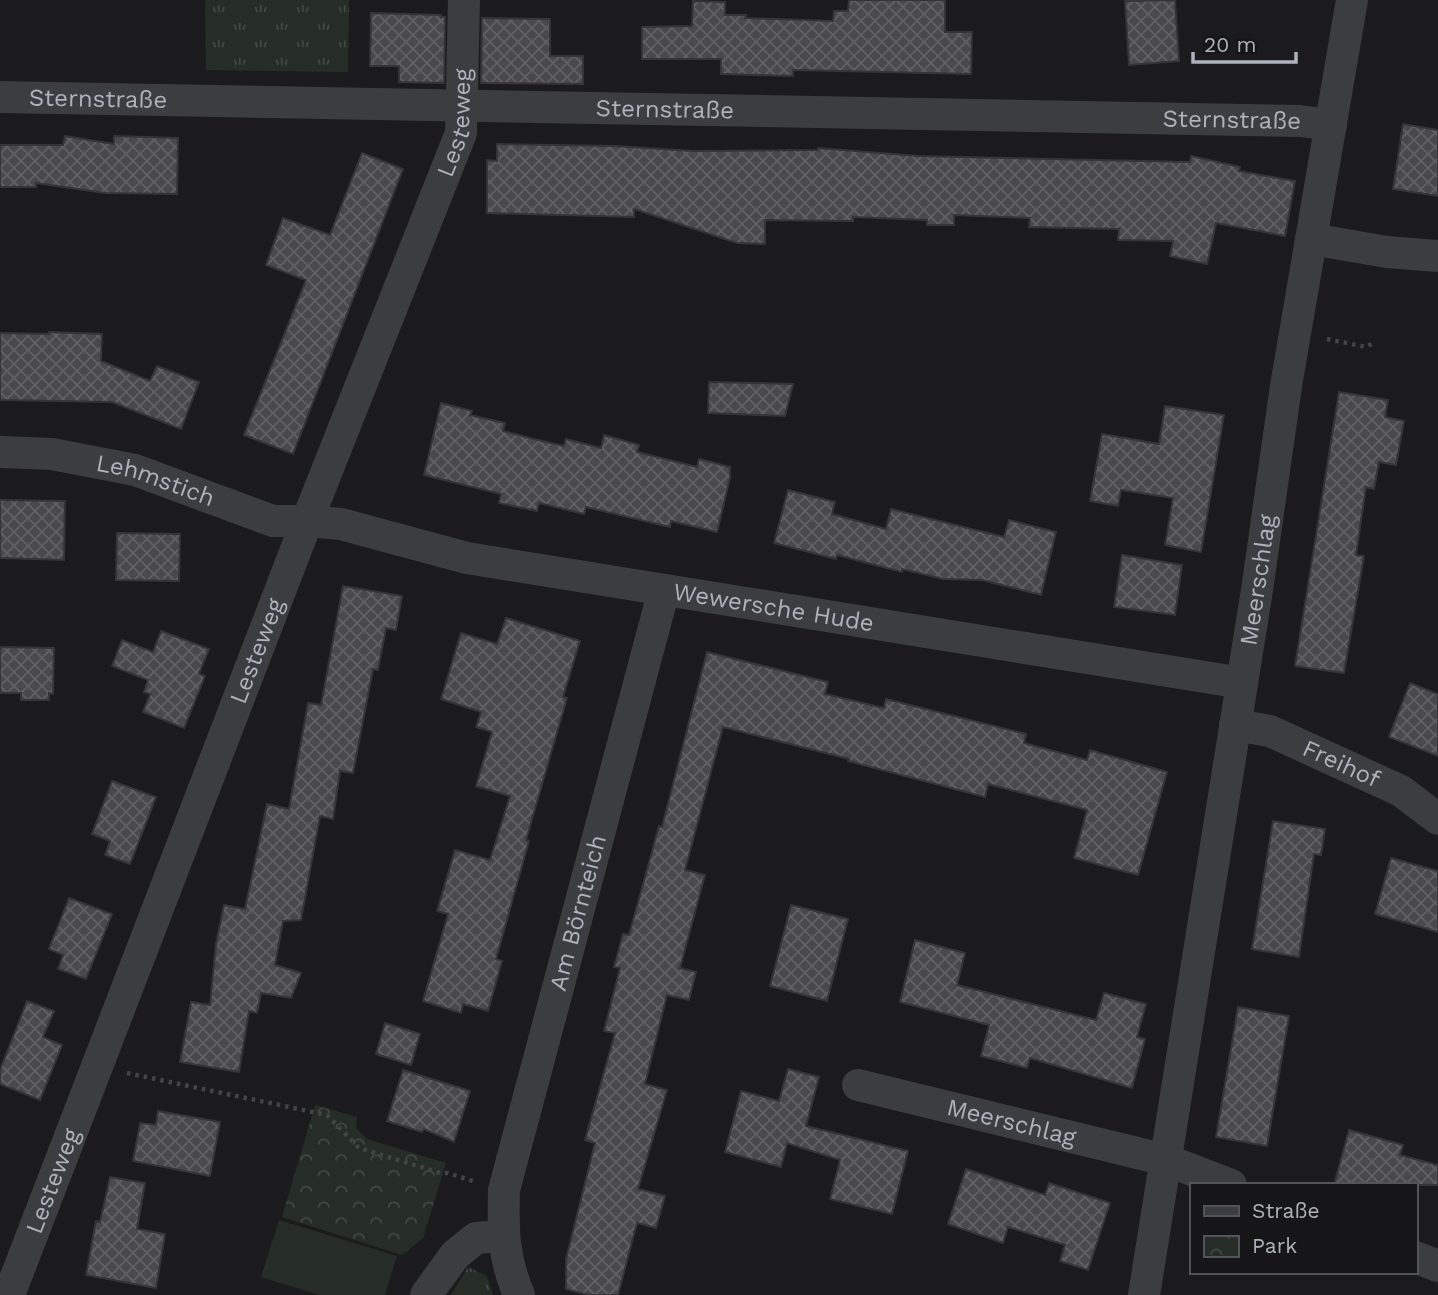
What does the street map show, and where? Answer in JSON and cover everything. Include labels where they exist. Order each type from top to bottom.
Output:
[{"type":"street","name":"Lesteweg","points":[[9,1295],[307,521],[461,133],[464,0]]},
{"type":"street","name":"Meerschlag","points":[[1144,1295],[1295,333],[1352,0]]},
{"type":"street","name":"Sternstraße","points":[[0,97],[1300,121],[1331,125]]},
{"type":"street","points":[[1311,239],[1438,256]]},
{"type":"street","name":"Lehmstich","points":[[0,452],[52,454],[135,470],[273,521],[307,521]]},
{"type":"street","name":"Wewersche Hude","points":[[307,521],[341,524],[467,558],[1242,683]]},
{"type":"street","name":"Am Börnteich","points":[[519,1295],[512,1279],[502,1236],[504,1191],[664,590]]},
{"type":"street","name":"Freihof","points":[[1235,725],[1270,731],[1401,791],[1438,819]]},
{"type":"street","name":"Meerschlag","points":[[858,1085],[1166,1160],[1226,1183]]},
{"type":"street","points":[[426,1295],[455,1255],[476,1238],[502,1236]]},
{"type":"street","points":[[1417,1258],[1438,1266]]},
{"type":"path","points":[[1295,333],[1366,347],[1373,343]]},
{"type":"path","points":[[96,1066],[327,1115],[359,1148],[504,1191]]},
{"type":"green space","points":[[205,0],[349,0],[348,72],[206,70]]},
{"type":"green space","points":[[315,1105],[357,1117],[356,1128],[367,1139],[446,1163],[423,1238],[402,1255],[282,1217]]},
{"type":"green space","points":[[279,1220],[397,1256],[385,1295],[319,1295],[261,1277]]},
{"type":"green space","points":[[468,1267],[487,1276],[493,1295],[451,1295]]},
{"type":"building","points":[[849,0],[945,0],[945,32],[972,32],[971,74],[793,70],[793,76],[721,74],[721,59],[642,59],[642,27],[692,26],[693,1],[725,2],[725,15],[746,15],[745,18],[833,21],[834,11],[848,11]]},
{"type":"building","points":[[1175,0],[1179,61],[1129,65],[1125,1]]},
{"type":"building","points":[[371,13],[445,17],[444,83],[399,82],[399,66],[370,66]]},
{"type":"building","points":[[482,18],[550,19],[550,56],[583,56],[583,84],[481,83]]},
{"type":"building","points":[[1403,124],[1438,130],[1438,196],[1393,189]]},
{"type":"building","points":[[65,136],[114,144],[114,136],[178,138],[177,194],[105,193],[36,183],[36,187],[0,187],[0,145],[63,145]]},
{"type":"building","points":[[497,144],[616,146],[693,151],[818,148],[918,156],[1190,162],[1191,156],[1240,167],[1239,171],[1295,181],[1285,236],[1216,223],[1207,264],[1170,256],[1173,241],[1118,240],[1119,229],[1029,227],[1030,218],[954,215],[954,225],[927,225],[927,220],[853,217],[853,221],[765,220],[765,244],[737,243],[634,209],[634,217],[487,213],[487,160],[497,161]]},
{"type":"building","points":[[362,153],[403,169],[293,454],[244,435],[306,280],[266,265],[283,218],[330,235]]},
{"type":"building","points":[[0,333],[102,334],[101,361],[150,381],[157,366],[199,382],[181,429],[112,402],[0,400]]},
{"type":"building","points":[[709,382],[793,384],[785,416],[708,413]]},
{"type":"building","points":[[1339,392],[1388,400],[1385,417],[1404,421],[1396,465],[1379,462],[1374,489],[1366,487],[1356,555],[1364,556],[1344,673],[1295,666]]},
{"type":"building","points":[[441,403],[472,411],[470,415],[505,423],[503,431],[564,446],[566,439],[601,448],[604,435],[639,445],[637,452],[697,467],[699,459],[730,467],[730,478],[717,532],[671,521],[670,527],[586,507],[584,514],[539,503],[537,511],[499,503],[501,494],[424,475]]},
{"type":"building","points":[[1165,406],[1224,415],[1201,552],[1165,545],[1173,498],[1121,490],[1118,506],[1090,501],[1102,434],[1159,444]]},
{"type":"building","points":[[788,490],[835,502],[832,514],[886,529],[891,509],[1004,537],[1009,520],[1056,532],[1041,595],[982,580],[943,579],[902,569],[902,572],[837,555],[836,559],[774,543]]},
{"type":"building","points":[[0,500],[65,501],[64,560],[0,558]]},
{"type":"building","points":[[117,533],[180,534],[179,581],[116,580]]},
{"type":"building","points":[[1122,555],[1182,565],[1175,615],[1114,607]]},
{"type":"building","points":[[343,586],[402,596],[396,630],[386,628],[378,670],[373,669],[353,773],[340,771],[333,819],[320,816],[301,920],[283,921],[275,965],[301,973],[291,998],[261,993],[257,1013],[249,1011],[239,1072],[180,1062],[191,1002],[210,1005],[216,944],[224,905],[245,909],[267,804],[289,809],[308,703],[321,705]]},
{"type":"building","points":[[506,618],[580,641],[563,697],[567,698],[526,840],[529,841],[496,959],[502,961],[488,1011],[463,1004],[461,1013],[423,1001],[448,914],[437,911],[455,850],[490,860],[510,796],[476,786],[492,732],[476,727],[481,712],[441,699],[461,633],[497,644]]},
{"type":"building","points":[[161,631],[209,649],[199,674],[205,676],[184,728],[143,712],[150,694],[144,692],[148,680],[112,666],[122,640],[153,652]]},
{"type":"building","points":[[0,647],[54,648],[53,694],[49,693],[49,700],[21,700],[21,693],[0,693]]},
{"type":"building","points":[[707,652],[828,682],[825,694],[884,708],[886,699],[1026,734],[1024,743],[1087,760],[1090,750],[1167,772],[1138,875],[1074,858],[1087,810],[988,784],[985,797],[723,727],[685,870],[705,875],[680,968],[696,972],[689,1000],[667,995],[645,1084],[667,1090],[638,1189],[665,1196],[656,1228],[637,1223],[618,1295],[588,1295],[566,1289],[566,1259],[595,1143],[585,1140],[615,1033],[604,1031],[620,968],[614,967],[623,934],[629,935],[659,826],[662,827]]},
{"type":"building","points":[[1410,683],[1438,694],[1438,756],[1389,737]]},
{"type":"building","points":[[112,781],[156,797],[130,864],[105,855],[110,841],[92,834]]},
{"type":"building","points":[[1273,821],[1325,829],[1321,855],[1314,854],[1299,957],[1252,949]]},
{"type":"building","points":[[1391,858],[1438,871],[1438,932],[1375,914]]},
{"type":"building","points":[[69,898],[112,914],[86,979],[58,969],[63,955],[49,949]]},
{"type":"building","points":[[791,905],[848,919],[827,1001],[770,986]]},
{"type":"building","points":[[915,940],[965,953],[957,985],[1096,1020],[1104,993],[1146,1004],[1137,1037],[1145,1039],[1132,1088],[1030,1058],[1027,1068],[981,1056],[989,1025],[900,1002]]},
{"type":"building","points":[[27,1001],[54,1011],[43,1037],[62,1045],[40,1100],[0,1084],[0,1070]]},
{"type":"building","points":[[1238,1007],[1289,1016],[1267,1146],[1216,1137]]},
{"type":"building","points":[[385,1023],[420,1034],[411,1065],[376,1054]]},
{"type":"building","points":[[788,1069],[819,1077],[806,1126],[908,1151],[892,1214],[830,1199],[840,1160],[787,1143],[781,1167],[725,1152],[741,1091],[779,1101]]},
{"type":"building","points":[[403,1070],[470,1091],[454,1142],[424,1129],[422,1132],[387,1121]]},
{"type":"building","points":[[158,1111],[220,1122],[210,1176],[133,1161],[140,1123],[156,1125]]},
{"type":"building","points":[[1349,1130],[1403,1145],[1400,1155],[1438,1165],[1438,1185],[1335,1183]]},
{"type":"building","points":[[966,1169],[1045,1195],[1049,1183],[1110,1203],[1088,1270],[1060,1261],[1065,1245],[1008,1227],[1003,1243],[948,1224]]},
{"type":"building","points":[[110,1177],[145,1183],[137,1229],[165,1234],[156,1288],[86,1275],[96,1221],[100,1222]]}]
